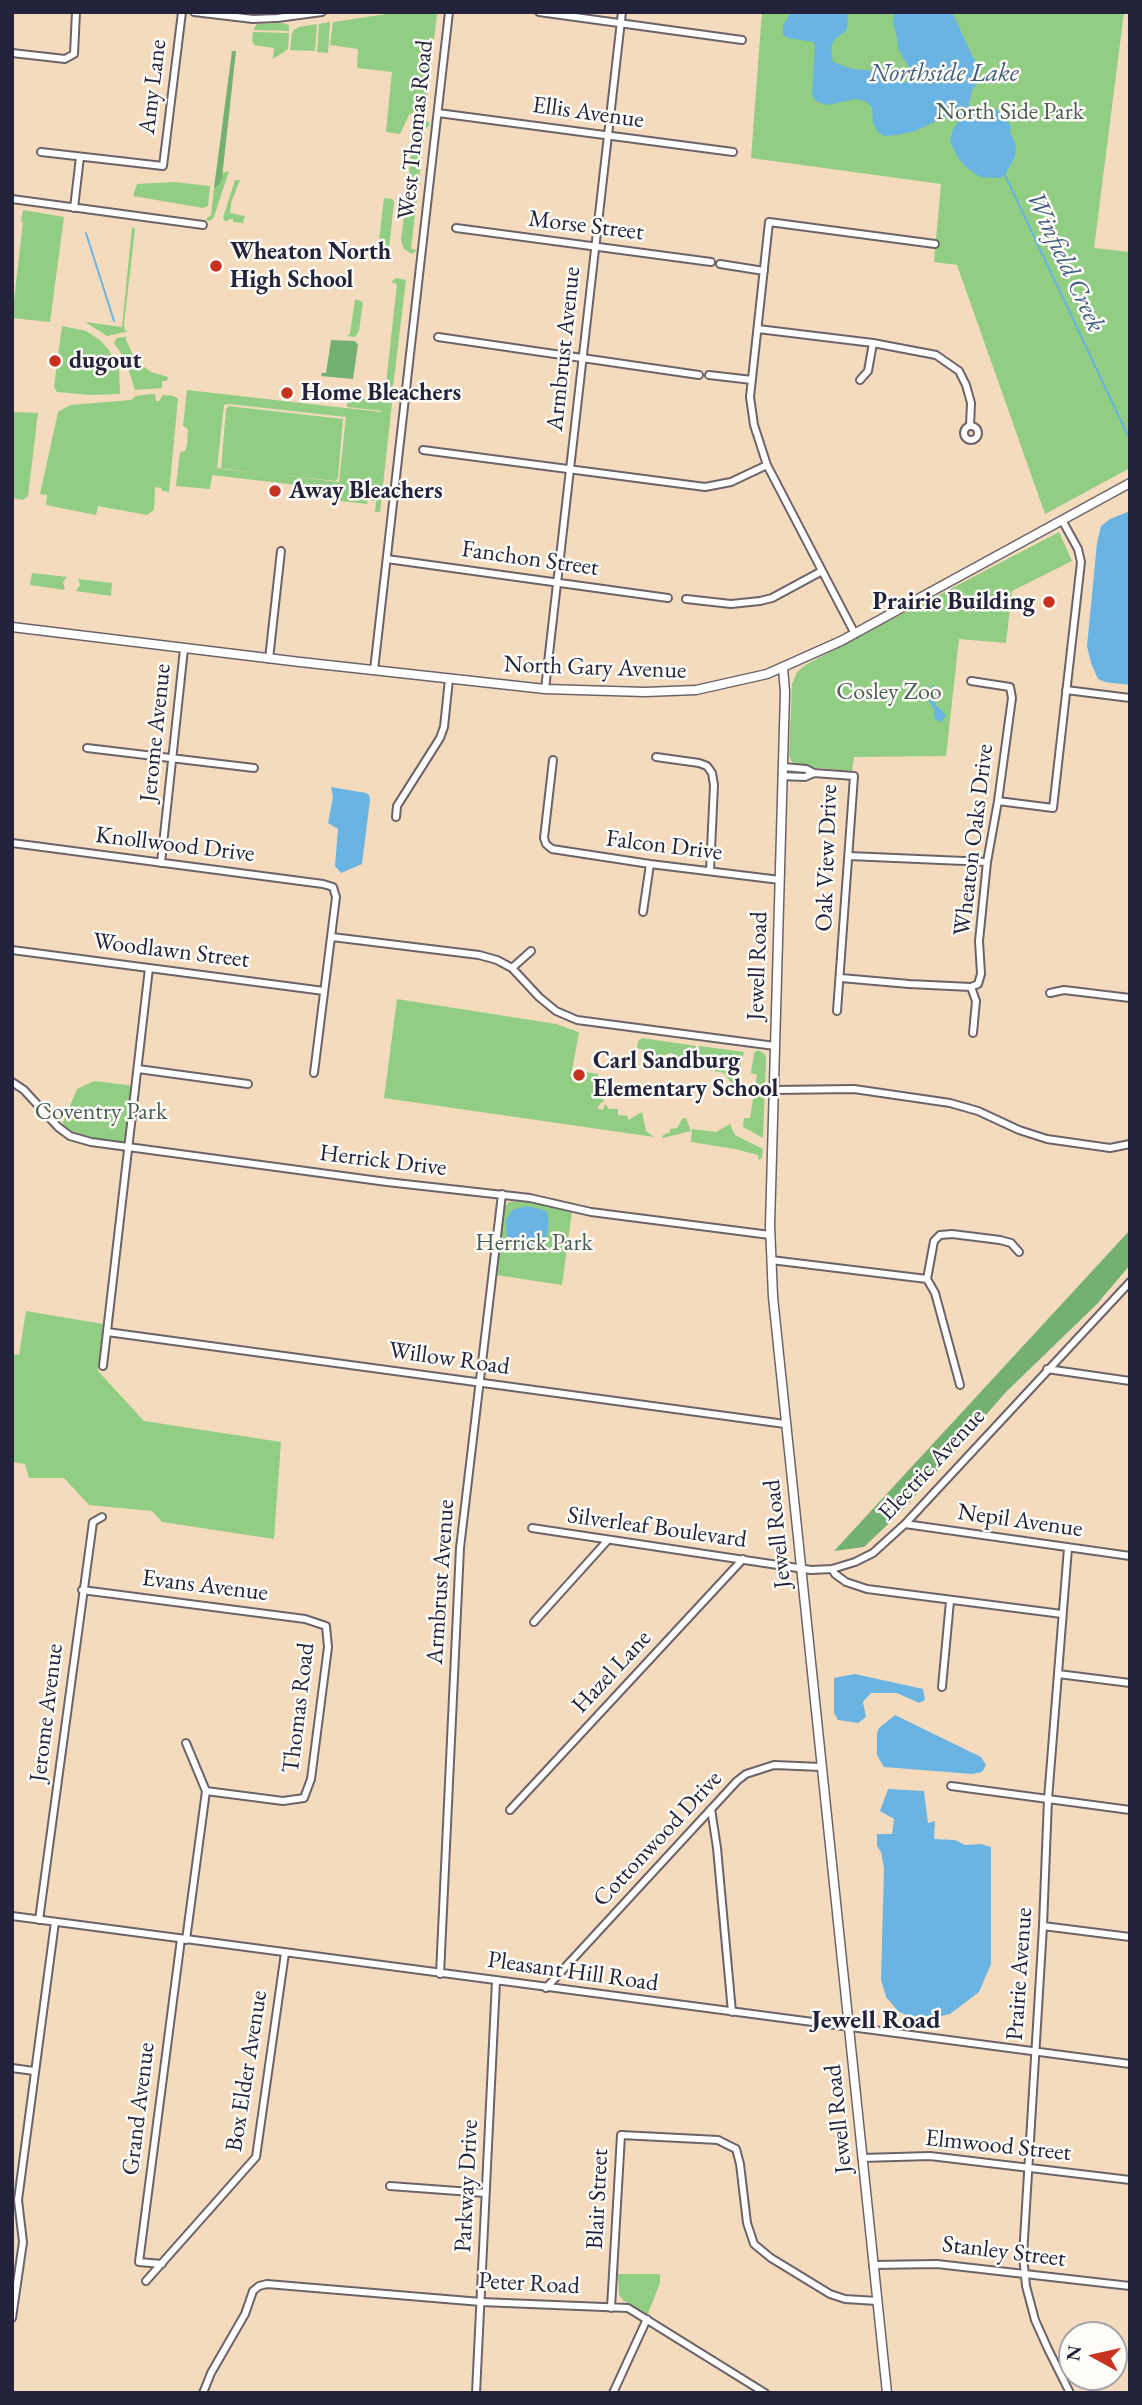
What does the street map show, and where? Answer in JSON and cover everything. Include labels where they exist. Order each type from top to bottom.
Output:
[{"type":"street","points":[[12,53],[65,59],[74,54],[76,12]]},
{"type":"street","name":"Amy Lane","points":[[80,157],[163,166],[182,12]]},
{"type":"street","points":[[194,12],[277,19],[322,12]]},
{"type":"street","name":"West Thomas Road","points":[[374,670],[449,12]]},
{"type":"street","points":[[539,12],[742,40]]},
{"type":"street","name":"Armbrust Avenue","points":[[545,689],[622,12]]},
{"type":"street","name":"Ellis Avenue","points":[[438,113],[733,152]]},
{"type":"street","points":[[41,152],[80,157],[74,208]]},
{"type":"street","points":[[12,199],[203,225]]},
{"type":"street","points":[[855,634],[767,465],[754,425],[750,397],[769,222],[934,244]]},
{"type":"street","name":"Morse Street","points":[[456,228],[710,262]]},
{"type":"street","points":[[720,264],[764,271]]},
{"type":"street","points":[[758,329],[929,352],[960,371],[969,392],[970,426]]},
{"type":"street","points":[[438,337],[699,375]]},
{"type":"street","points":[[860,380],[869,370],[873,344]]},
{"type":"street","points":[[709,375],[752,380]]},
{"type":"street","points":[[423,450],[705,487],[723,485],[767,465]]},
{"type":"street","name":"North Gary Avenue","points":[[12,627],[545,689],[687,691],[735,682],[783,668],[855,634],[1130,483]]},
{"type":"street","points":[[998,801],[1053,808],[1081,562],[1078,549],[1062,520]]},
{"type":"street","points":[[269,659],[281,551]]},
{"type":"street","name":"Fanchon Street","points":[[387,559],[668,598]]},
{"type":"street","points":[[686,599],[731,604],[760,601],[772,598],[822,571]]},
{"type":"street","name":"Jerome Avenue","points":[[161,863],[184,649]]},
{"type":"street","name":"Jewell Road","points":[[783,668],[785,692],[771,1260],[785,1424],[887,2393]]},
{"type":"street","points":[[396,817],[397,806],[440,738],[444,727],[449,679]]},
{"type":"street","name":"Wheaton Oaks Drive","points":[[971,681],[1010,687],[1012,691],[998,801],[986,862],[979,941],[981,974],[978,984],[971,987],[976,1001],[972,1033]]},
{"type":"street","points":[[1066,690],[1130,698]]},
{"type":"street","points":[[87,748],[254,768]]},
{"type":"street","points":[[656,757],[699,763],[707,766],[712,773],[714,785],[710,871]]},
{"type":"street","name":"Falcon Drive","points":[[553,760],[544,831],[546,844],[556,851],[780,880]]},
{"type":"street","name":"Oak View Drive","points":[[783,772],[806,769],[814,773],[854,776],[837,1011]]},
{"type":"street","name":"Knollwood Drive","points":[[12,843],[323,884],[333,887],[336,897],[332,937]]},
{"type":"street","points":[[849,856],[986,862]]},
{"type":"street","points":[[643,912],[650,864]]},
{"type":"street","points":[[314,1073],[332,937],[479,955],[497,960],[512,968],[550,1006],[577,1020],[775,1046]]},
{"type":"street","name":"Woodlawn Street","points":[[12,950],[324,991]]},
{"type":"street","points":[[512,968],[531,951]]},
{"type":"street","points":[[103,1366],[149,968]]},
{"type":"street","points":[[841,978],[971,987]]},
{"type":"street","points":[[1050,993],[1072,990],[1130,998]]},
{"type":"street","points":[[138,1069],[248,1084]]},
{"type":"street","name":"Herrick Drive","points":[[12,1082],[24,1090],[52,1122],[71,1136],[86,1141],[387,1182],[502,1194],[601,1213],[770,1235]]},
{"type":"street","points":[[774,1090],[854,1089],[950,1103],[978,1111],[1019,1130],[1047,1139],[1110,1148],[1130,1144]]},
{"type":"street","name":"Armbrust Avenue","points":[[440,1974],[460,1548],[502,1194]]},
{"type":"street","points":[[960,1385],[935,1293],[927,1279],[934,1241],[940,1235],[1000,1240],[1011,1243],[1019,1252]]},
{"type":"street","points":[[771,1260],[927,1279]]},
{"type":"street","name":"Electric Avenue","points":[[832,1569],[864,1559],[905,1524],[1130,1282]]},
{"type":"street","name":"Willow Road","points":[[107,1332],[785,1424]]},
{"type":"street","points":[[1047,1369],[1130,1381]]},
{"type":"street","name":"Jerome Avenue","points":[[39,1920],[82,1590],[93,1522],[102,1517]]},
{"type":"street","name":"Nepil Avenue","points":[[905,1524],[1130,1556]]},
{"type":"street","name":"Silverleaf Boulevard","points":[[532,1528],[801,1569],[832,1569]]},
{"type":"street","points":[[534,1622],[607,1541]]},
{"type":"street","name":"Prairie Avenue","points":[[1068,1548],[1048,1799],[1043,1926],[1027,2168],[1024,2274],[1040,2333],[1070,2393]]},
{"type":"street","name":"Hazel Lane","points":[[510,1810],[743,1559]]},
{"type":"street","points":[[832,1569],[835,1574],[856,1586],[950,1601],[1062,1614]]},
{"type":"street","name":"Evans Avenue","points":[[82,1590],[305,1619],[322,1624]]},
{"type":"street","points":[[942,1687],[950,1601]]},
{"type":"street","name":"Thomas Road","points":[[206,1791],[283,1801],[304,1798],[311,1779],[328,1647],[326,1626],[322,1624]]},
{"type":"street","points":[[1058,1674],[1130,1683]]},
{"type":"street","points":[[186,1743],[206,1791]]},
{"type":"street","name":"Cottonwood Drive","points":[[546,1988],[737,1781],[762,1768],[782,1764],[821,1767]]},
{"type":"street","points":[[951,1786],[1130,1810]]},
{"type":"street","name":"Grand Avenue","points":[[162,2264],[139,2262],[206,1791]]},
{"type":"street","points":[[710,1809],[717,1848],[732,2012]]},
{"type":"street","name":"Pleasant Hill Road","points":[[12,1916],[1130,2064]]},
{"type":"street","points":[[12,2318],[16,2273],[23,2238],[18,2200],[55,1922]]},
{"type":"street","points":[[1043,1926],[1130,1937]]},
{"type":"street","name":"Box Elder Avenue","points":[[146,2281],[256,2157],[285,1953]]},
{"type":"street","name":"Parkway Drive","points":[[476,2393],[496,1981]]},
{"type":"street","points":[[12,2068],[34,2071]]},
{"type":"street","name":"Blair Street","points":[[611,2308],[621,2135],[718,2140],[736,2149],[747,2223],[754,2244],[771,2258],[830,2294],[845,2299],[877,2301]]},
{"type":"street","name":"Elmwood Street","points":[[862,2158],[930,2156],[1130,2180]]},
{"type":"street","points":[[390,2186],[485,2193]]},
{"type":"street","name":"Stanley Street","points":[[873,2265],[937,2264],[1130,2286]]},
{"type":"street","name":"Peter Road","points":[[203,2393],[211,2372],[245,2314],[253,2291],[267,2284],[481,2302],[628,2308],[765,2393]]},
{"type":"street","points":[[613,2393],[647,2319]]},
{"type":"green space","name":"North Side Park","points":[[762,12],[1124,12],[1094,248],[1130,252],[1130,468],[1045,514],[957,265],[934,262],[941,184],[751,158]]},
{"type":"green space","points":[[393,13],[437,14],[426,107],[409,115],[400,134],[386,132],[392,72],[357,68],[358,49],[330,45],[333,22]]},
{"type":"green space","points":[[330,22],[328,53],[317,52],[319,24]]},
{"type":"green space","points":[[257,24],[289,25],[289,31],[253,30]]},
{"type":"green space","points":[[317,24],[315,51],[290,50],[294,30]]},
{"type":"green space","points":[[253,32],[289,33],[288,49],[273,59],[274,48],[254,45]]},
{"type":"green space","points":[[232,51],[236,51],[222,178],[214,188]]},
{"type":"green space","points":[[424,120],[430,125],[425,129],[411,249],[417,250],[412,254],[404,249],[401,240],[414,130],[417,123]]},
{"type":"green space","points":[[229,171],[214,217],[210,221],[205,220],[211,215],[214,188],[219,185],[223,173]]},
{"type":"green space","points":[[235,180],[240,180],[230,213],[245,216],[243,223],[233,222],[233,219],[225,221],[223,218]]},
{"type":"green space","points":[[174,182],[210,186],[208,206],[203,208],[133,196],[137,184]]},
{"type":"green space","points":[[384,198],[394,202],[389,248],[385,252],[378,250]]},
{"type":"green space","points":[[23,210],[64,217],[50,322],[12,318]]},
{"type":"green space","points":[[132,227],[135,229],[124,324],[125,331],[130,331],[107,336],[85,322],[122,327]]},
{"type":"green space","points":[[396,278],[406,280],[393,387],[380,385],[386,384],[397,284],[391,282]]},
{"type":"green space","points":[[355,299],[363,302],[359,331],[355,337],[347,336],[350,334]]},
{"type":"green space","points":[[62,326],[86,331],[109,350],[119,369],[120,394],[57,392],[54,387]]},
{"type":"green space","points":[[131,336],[126,337],[126,340],[140,364],[151,372],[168,377],[167,381],[162,381],[162,388],[135,390],[125,359],[114,343],[117,338]]},
{"type":"green space","points":[[331,340],[355,341],[358,345],[353,379],[321,376],[326,373]]},
{"type":"green space","points":[[187,390],[381,412],[347,407],[348,397],[392,403],[380,512],[375,512],[376,501],[368,500],[367,504],[322,499],[321,491],[339,493],[339,490],[212,475],[210,489],[176,486],[180,452],[185,451],[187,445],[188,429],[183,426]],"holes":[[[224,405],[346,417],[339,482],[217,468]]]},
{"type":"green space","points":[[155,394],[156,401],[163,395],[178,399],[169,492],[155,487],[154,510],[147,515],[98,506],[96,515],[46,505],[47,495],[40,494],[58,412],[70,405],[131,400],[136,396]]},
{"type":"green space","points":[[228,406],[343,419],[336,481],[221,469]]},
{"type":"green space","points":[[12,412],[38,413],[28,496],[23,500],[12,498]]},
{"type":"green space","name":"Cosley Zoo","points":[[1059,532],[1072,561],[1012,591],[1006,643],[959,639],[946,756],[854,757],[852,771],[799,766],[792,762],[789,756],[792,684],[797,672],[807,664]]},
{"type":"green space","points":[[32,573],[67,577],[63,582],[65,590],[30,585]]},
{"type":"green space","points":[[78,579],[112,583],[111,596],[76,591],[80,585]]},
{"type":"green space","points":[[397,999],[556,1024],[576,1031],[579,1033],[572,1070],[598,1074],[604,1102],[597,1108],[603,1110],[605,1104],[609,1109],[618,1109],[618,1115],[628,1116],[628,1120],[642,1112],[646,1131],[654,1137],[384,1098]]},
{"type":"green space","points":[[642,1038],[696,1046],[693,1066],[671,1053],[643,1062],[644,1050],[637,1048],[638,1041]]},
{"type":"green space","points":[[699,1046],[744,1052],[735,1085],[724,1073],[696,1067]]},
{"type":"green space","points":[[758,1050],[765,1054],[766,1060],[763,1138],[743,1127],[744,1118],[750,1118],[757,1075],[751,1073],[754,1053]]},
{"type":"green space","name":"Coventry Park","points":[[94,1081],[135,1086],[127,1146],[91,1141],[60,1129],[77,1089]]},
{"type":"green space","points":[[683,1118],[686,1118],[691,1131],[663,1138],[670,1129],[677,1128]]},
{"type":"green space","points":[[730,1124],[735,1135],[763,1149],[762,1158],[758,1160],[758,1155],[735,1149],[691,1142],[692,1129],[716,1132]]},
{"type":"green space","name":"Herrick Park","points":[[526,1201],[572,1211],[562,1285],[496,1275],[505,1207],[509,1202]]},
{"type":"green space","points":[[1130,1230],[1130,1265],[1097,1304],[1006,1392],[902,1511],[864,1547],[834,1551]]},
{"type":"green space","points":[[26,1311],[103,1324],[98,1371],[144,1421],[281,1442],[274,1539],[162,1522],[152,1511],[89,1505],[64,1478],[29,1478],[25,1464],[12,1462],[12,1354],[19,1355]]},
{"type":"green space","points":[[618,2274],[660,2274],[660,2283],[647,2316],[619,2295]]},
{"type":"water","name":"Northside Lake","points":[[791,12],[848,12],[847,30],[834,40],[831,48],[833,62],[852,69],[878,71],[904,83],[910,78],[910,69],[898,49],[893,24],[894,12],[952,12],[979,70],[980,81],[972,90],[969,104],[971,109],[995,109],[1004,115],[1011,127],[1010,132],[1016,146],[1015,157],[1005,175],[1000,178],[980,177],[958,158],[950,141],[953,129],[962,117],[960,113],[956,112],[915,131],[884,136],[873,123],[872,107],[865,101],[856,99],[827,105],[816,101],[812,95],[815,45],[813,42],[783,35],[783,26]]},
{"type":"water","points":[[1130,511],[1130,685],[1098,679],[1087,646],[1101,526]]},
{"type":"water","points":[[932,685],[936,687],[936,705],[946,715],[941,723],[934,718],[934,709],[927,698]]},
{"type":"water","points":[[331,787],[366,793],[370,800],[362,864],[341,873],[335,866],[338,829],[328,823],[333,797]]},
{"type":"water","points":[[527,1206],[547,1211],[547,1236],[537,1247],[518,1250],[507,1240],[506,1220],[512,1210]]},
{"type":"water","points":[[855,1674],[923,1689],[925,1700],[919,1703],[897,1693],[871,1693],[863,1702],[866,1717],[858,1723],[838,1720],[834,1713],[834,1678]]},
{"type":"water","points":[[895,1715],[981,1757],[986,1765],[982,1772],[972,1774],[884,1767],[877,1755],[877,1733],[879,1728]]},
{"type":"water","points":[[888,1789],[924,1791],[928,1823],[935,1821],[934,1839],[991,1847],[991,1964],[979,1992],[950,2014],[910,2016],[899,2012],[886,1997],[881,1980],[884,1868],[877,1846],[877,1834],[892,1834],[894,1819],[880,1811]]},
{"type":"waterway","name":"Winfield Creek","points":[[1005,175],[1130,440]]},
{"type":"waterway","points":[[86,233],[114,321]]},
{"type":"place","name":"Wheaton North High School","points":[[216,266]]},
{"type":"place","name":"dugout","points":[[55,361]]},
{"type":"place","name":"Home Bleachers","points":[[287,393]]},
{"type":"place","name":"Away Bleachers","points":[[275,491]]},
{"type":"place","name":"Prairie Building","points":[[1049,602]]},
{"type":"place","name":"Carl Sandburg Elementary School","points":[[579,1075]]},
{"type":"district","name":"Jewell Road","points":[[876,2021]]}]
